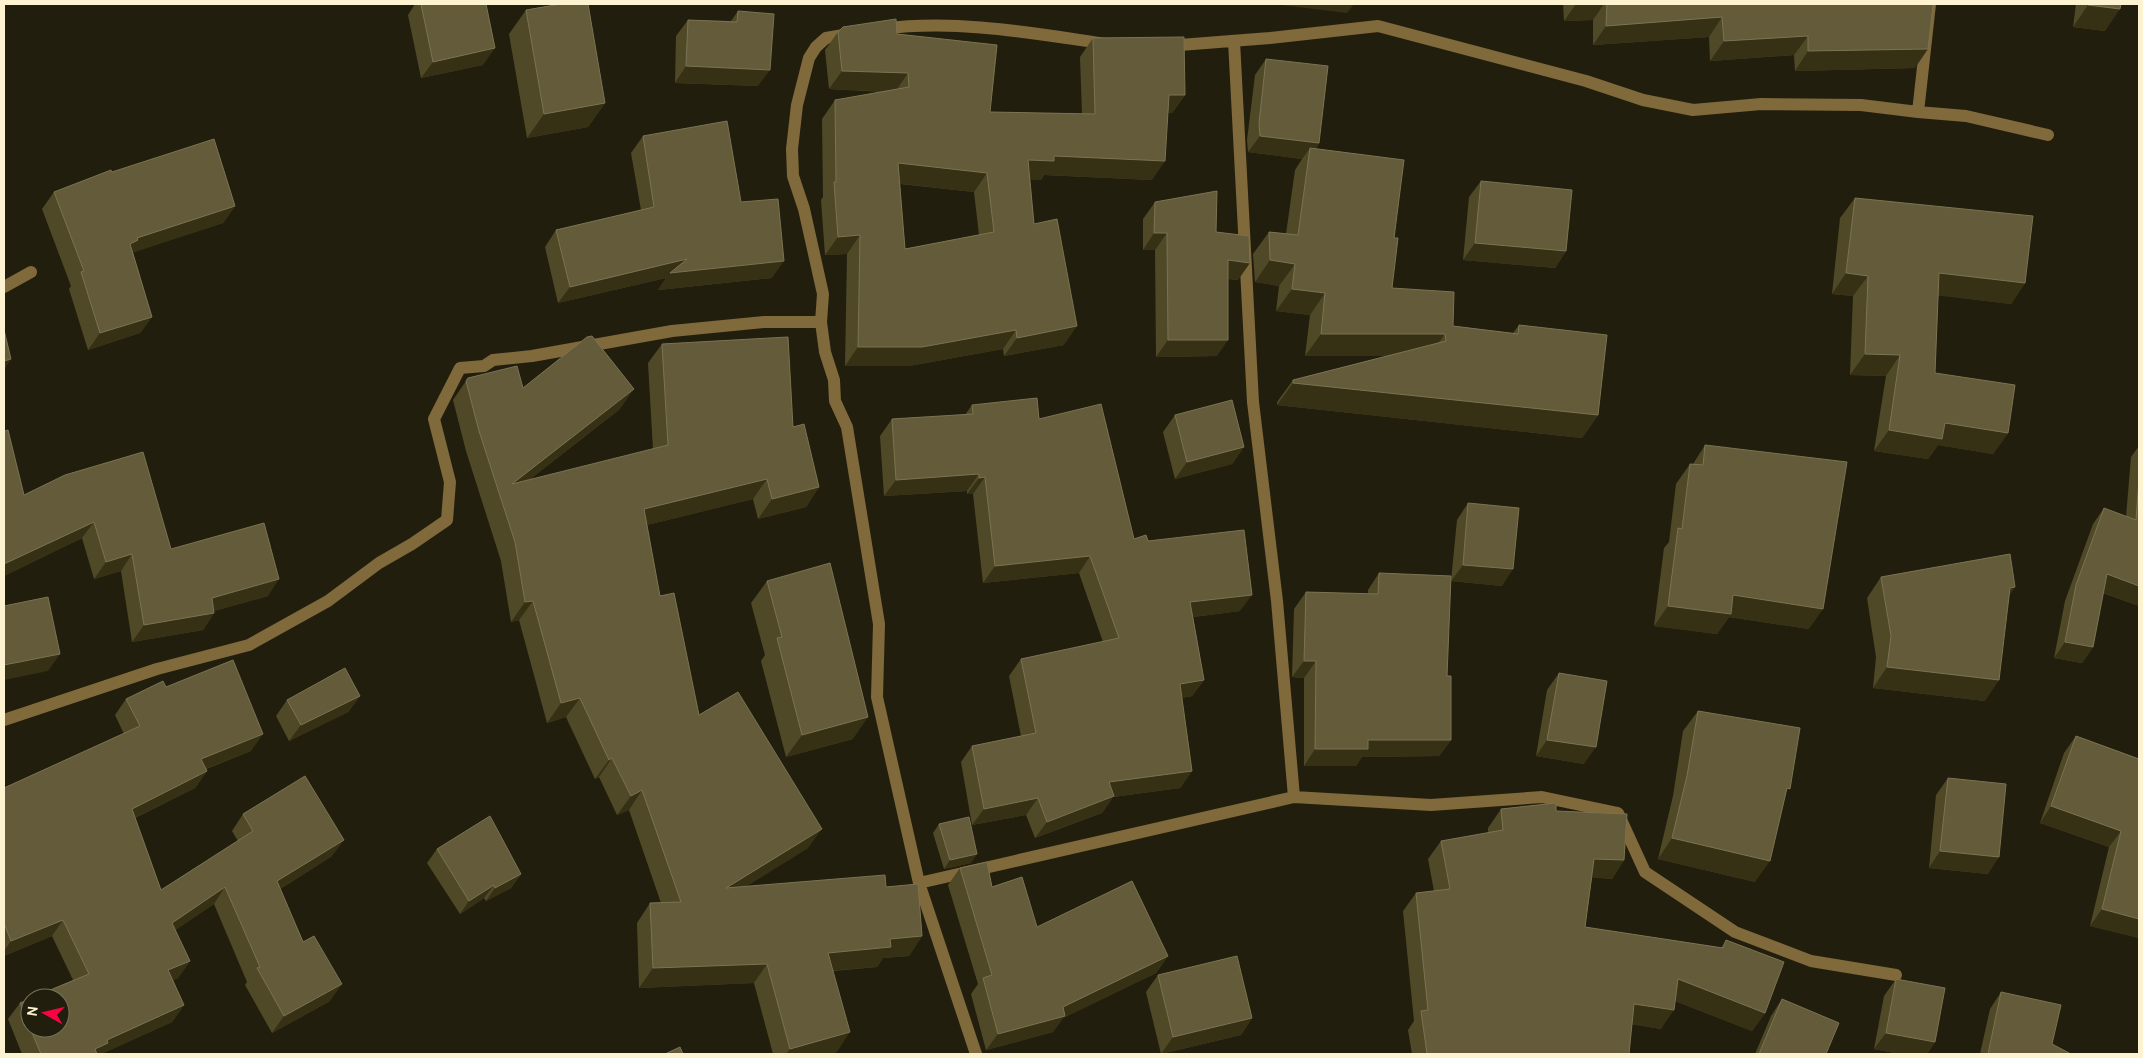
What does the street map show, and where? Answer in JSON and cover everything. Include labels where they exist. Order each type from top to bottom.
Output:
[{"type":"street","points":[[1918,112],[1930,4]]},
{"type":"street","points":[[976,1054],[919,883],[877,697],[879,624],[848,427],[835,401],[834,380],[825,352],[821,322],[823,294],[816,255],[793,176],[792,149],[797,105],[809,58],[816,47],[826,38],[916,25],[983,26],[1119,44]]},
{"type":"street","points":[[1158,45],[1178,46],[1378,26],[1586,81],[1643,100],[1693,110],[1761,104],[1861,105],[1966,116],[2048,135]]},
{"type":"street","points":[[1234,41],[1253,402],[1277,601],[1294,797]]},
{"type":"street","points":[[4,287],[31,272]]},
{"type":"street","points":[[4,708],[9,719],[157,669],[249,645],[328,602],[379,563],[412,544],[447,520],[450,482],[434,419],[460,368],[484,366],[494,360],[532,356],[672,331],[764,322],[821,322]]},
{"type":"street","points":[[919,883],[1294,797],[1431,805],[1542,798],[1618,813],[1645,872],[1735,932],[1811,960],[1896,975]]},
{"type":"building","points":[[421,4],[486,4],[495,48],[433,62]]},
{"type":"building","points":[[561,4],[588,4],[605,103],[544,114],[526,10]]},
{"type":"building","points":[[1607,4],[1933,5],[1928,49],[1808,51],[1808,36],[1724,41],[1722,17],[1606,26]]},
{"type":"building","points":[[2089,4],[2121,4],[2120,9]]},
{"type":"building","points":[[738,11],[774,14],[770,70],[686,66],[688,20],[737,22]]},
{"type":"building","points":[[896,19],[897,34],[997,45],[990,112],[1095,114],[1093,38],[1184,37],[1185,95],[1169,95],[1165,161],[1054,156],[1054,161],[1028,160],[1034,224],[1057,219],[1077,326],[1017,338],[1016,330],[922,347],[858,347],[860,235],[838,237],[834,182],[836,182],[835,100],[909,87],[908,73],[842,71],[838,32],[843,27]],"holes":[[[898,163],[987,173],[994,232],[905,249]]]},
{"type":"building","points":[[1266,59],[1328,66],[1319,143],[1260,136],[1259,123]]},
{"type":"building","points":[[727,121],[741,202],[778,199],[784,261],[670,273],[687,259],[570,287],[556,230],[654,207],[643,136]]},
{"type":"building","points":[[214,139],[235,206],[137,238],[138,240],[130,244],[152,317],[100,333],[81,272],[84,271],[54,192],[111,170],[112,172]]},
{"type":"building","points":[[1310,148],[1404,160],[1394,238],[1398,238],[1392,288],[1454,292],[1453,326],[1518,334],[1519,325],[1607,335],[1598,415],[1293,383],[1293,380],[1446,341],[1445,334],[1321,334],[1325,293],[1292,289],[1295,264],[1270,260],[1269,232],[1298,235]]},
{"type":"building","points":[[1481,181],[1572,190],[1566,251],[1475,243]]},
{"type":"building","points":[[1217,191],[1216,232],[1249,236],[1250,263],[1228,260],[1228,340],[1168,340],[1167,233],[1154,233],[1155,202]]},
{"type":"building","points":[[1855,198],[2033,216],[2025,283],[1939,273],[1935,373],[2015,385],[2008,433],[1945,423],[1942,439],[1889,430],[1900,355],[1865,354],[1868,276],[1846,273]]},
{"type":"building","points":[[4,330],[11,359],[4,361]]},
{"type":"building","points":[[592,336],[634,389],[512,484],[668,445],[662,344],[788,337],[793,427],[804,424],[819,487],[772,499],[767,479],[644,509],[660,596],[674,593],[699,715],[738,692],[822,829],[726,888],[885,875],[886,887],[918,884],[922,936],[890,939],[891,947],[828,953],[850,1032],[790,1049],[767,964],[653,968],[650,903],[681,902],[642,790],[631,796],[612,758],[609,760],[580,698],[561,703],[533,601],[525,602],[515,542],[479,431],[466,381],[468,378],[517,366],[523,388],[587,337]]},
{"type":"building","points":[[1037,398],[1039,419],[1101,404],[1134,539],[1146,535],[1148,541],[1244,530],[1252,595],[1190,602],[1204,680],[1180,684],[1192,771],[1109,782],[1114,796],[1047,822],[1038,798],[984,809],[972,746],[1036,733],[1021,659],[1119,638],[1090,556],[995,566],[985,477],[979,478],[979,474],[896,480],[892,419],[973,414],[972,405]]},
{"type":"building","points":[[1232,400],[1244,447],[1187,462],[1175,415]]},
{"type":"building","points":[[8,430],[24,495],[65,475],[143,452],[171,549],[264,523],[279,579],[212,598],[214,613],[144,625],[132,554],[106,562],[94,522],[4,564],[4,431]]},
{"type":"building","points":[[1705,445],[1847,462],[1823,609],[1733,595],[1731,614],[1668,606],[1678,528],[1682,529],[1690,464],[1703,465]]},
{"type":"building","points":[[2139,480],[2139,586],[2107,574],[2093,647],[2065,642],[2076,585],[2104,508],[2136,520]]},
{"type":"building","points":[[1468,503],[1519,508],[1513,569],[1463,565]]},
{"type":"building","points":[[2010,554],[2015,587],[2010,588],[1999,680],[1887,667],[1891,636],[1881,577]]},
{"type":"building","points":[[830,563],[868,717],[802,735],[777,638],[782,637],[767,581]]},
{"type":"building","points":[[1379,573],[1451,576],[1447,676],[1451,676],[1451,740],[1368,740],[1368,749],[1315,749],[1316,661],[1304,661],[1306,592],[1378,594]]},
{"type":"building","points":[[48,597],[60,654],[4,665],[4,606]]},
{"type":"building","points":[[233,660],[263,734],[201,759],[207,771],[132,809],[161,890],[253,831],[243,814],[305,776],[344,840],[277,881],[303,942],[314,936],[342,984],[284,1016],[257,968],[260,967],[225,887],[172,923],[190,961],[168,970],[184,1005],[107,1040],[108,1043],[95,1049],[97,1054],[41,1054],[34,1038],[70,1038],[70,988],[55,988],[89,974],[63,920],[11,941],[4,923],[4,788],[140,726],[126,699],[163,681],[166,687]]},
{"type":"building","points":[[345,668],[360,696],[301,725],[287,700]]},
{"type":"building","points":[[1559,673],[1607,681],[1596,747],[1547,740]]},
{"type":"building","points":[[1698,711],[1800,728],[1790,789],[1787,788],[1770,861],[1672,838],[1687,776]]},
{"type":"building","points":[[2076,736],[2139,759],[2139,919],[2102,909],[2121,831],[2051,806]]},
{"type":"building","points":[[1948,778],[2006,784],[1999,857],[1940,851]]},
{"type":"building","points":[[1556,803],[1556,811],[1627,814],[1624,860],[1594,859],[1585,927],[1723,948],[1726,940],[1784,962],[1765,1013],[1678,979],[1674,1010],[1634,1004],[1629,1054],[1427,1054],[1421,1011],[1428,1010],[1416,893],[1450,889],[1441,841],[1503,830],[1501,809]]},
{"type":"building","points":[[490,816],[521,874],[495,888],[494,885],[469,901],[437,849]]},
{"type":"building","points":[[969,817],[977,854],[950,860],[939,824]]},
{"type":"building","points":[[987,862],[992,887],[1022,877],[1037,927],[1132,881],[1168,956],[1063,1007],[1065,1016],[998,1034],[983,978],[992,975],[960,868]]},
{"type":"building","points":[[1237,956],[1252,1018],[1173,1037],[1158,975]]},
{"type":"building","points":[[1896,979],[1945,988],[1935,1042],[1886,1033]]},
{"type":"building","points":[[2001,992],[2061,1005],[2052,1044],[2071,1054],[1988,1054]]},
{"type":"building","points":[[1782,999],[1839,1023],[1826,1054],[1759,1054]]},
{"type":"building","points":[[680,1047],[683,1054],[665,1054]]}]
